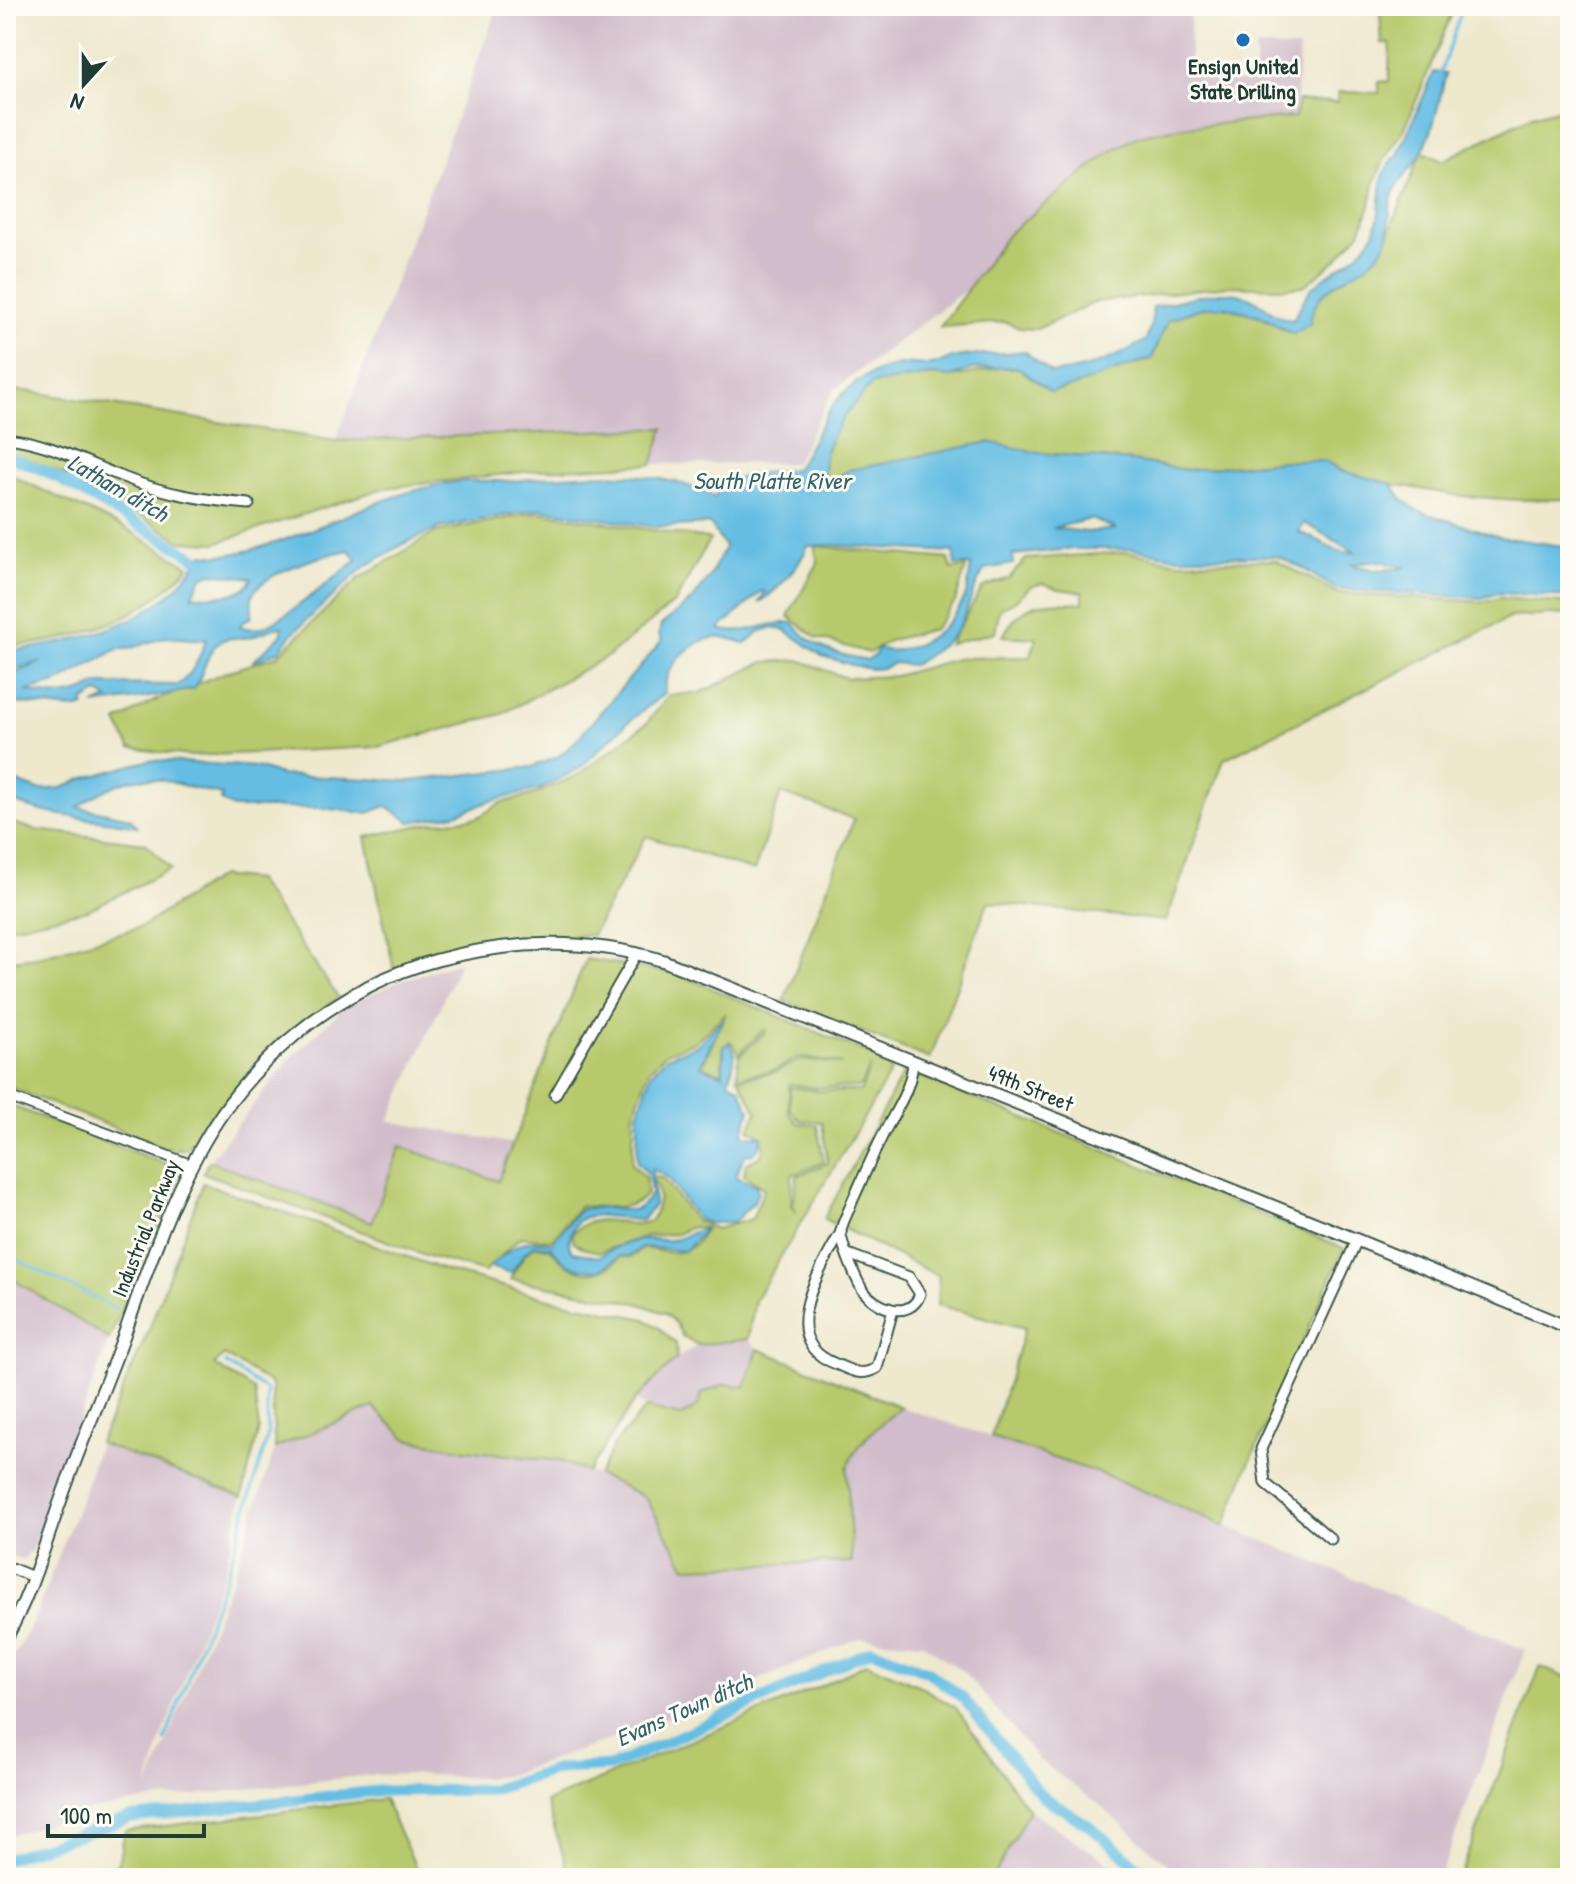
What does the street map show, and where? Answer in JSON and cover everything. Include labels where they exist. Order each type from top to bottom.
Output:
[{"type":"street","points":[[6,438],[34,442],[184,498],[249,504]]},
{"type":"street","name":"49th Street","points":[[464,953],[559,943],[637,953],[684,969],[1570,1328]]},
{"type":"street","name":"Industrial Parkway","points":[[6,1638],[33,1577],[151,1261],[192,1165],[237,1094],[286,1043],[312,1022],[380,981],[419,965],[464,953]]},
{"type":"street","points":[[555,1095],[637,953]]},
{"type":"street","points":[[893,1310],[877,1368],[868,1373],[862,1374],[830,1362],[814,1349],[804,1329],[804,1315],[820,1269],[841,1232],[865,1171],[901,1104],[913,1062]]},
{"type":"street","points":[[6,1096],[192,1165]]},
{"type":"street","points":[[841,1232],[848,1254],[862,1288],[871,1298],[893,1310],[907,1310],[916,1305],[920,1294],[909,1277],[848,1254]]},
{"type":"street","points":[[1331,1539],[1265,1483],[1261,1449],[1357,1240]]},
{"type":"street","points":[[6,1566],[33,1577]]},
{"type":"shaded area","points":[[498,6],[1190,6],[1190,75],[1229,75],[1230,82],[1250,82],[1250,73],[1255,72],[1255,47],[1299,48],[1295,117],[1183,127],[1138,136],[1009,233],[967,289],[833,391],[795,463],[652,464],[664,428],[336,441]]},
{"type":"shaded area","points":[[460,962],[389,1121],[515,1144],[499,1182],[372,1223],[209,1161],[288,1061],[346,1005],[397,982]]},
{"type":"shaded area","points":[[6,1275],[109,1339],[32,1549],[23,1559],[6,1555]]},
{"type":"shaded area","points":[[748,1339],[758,1349],[745,1387],[725,1384],[701,1394],[696,1407],[681,1416],[646,1408],[636,1399],[677,1358],[698,1345]]},
{"type":"shaded area","points":[[373,1407],[407,1439],[465,1450],[559,1461],[645,1497],[687,1567],[852,1562],[847,1469],[851,1456],[901,1407],[1113,1478],[1525,1650],[1439,1878],[1183,1878],[1101,1806],[1039,1760],[964,1672],[922,1643],[860,1638],[630,1733],[505,1776],[371,1775],[143,1801],[87,1811],[6,1837],[6,1665],[32,1624],[84,1491],[99,1443],[242,1497],[224,1572],[161,1740],[147,1791],[233,1577],[275,1448]]},
{"type":"shaded area","points":[[1029,1810],[1132,1878],[993,1878]]},
{"type":"green space","points":[[1315,6],[1455,6],[1405,128],[1384,160],[1360,232],[1338,258],[1304,286],[1227,286],[1096,302],[1037,329],[1020,328],[1006,322],[940,327],[1009,233],[1110,152],[1138,136],[1183,127],[1295,117],[1298,101],[1338,102],[1338,92],[1379,93],[1379,82],[1389,81],[1390,44],[1382,43],[1380,12],[1318,10],[1313,9]]},
{"type":"green space","points":[[1570,107],[1570,499],[1461,496],[1392,484],[1343,471],[1325,461],[1283,461],[1187,470],[1133,461],[1039,453],[829,482],[824,472],[825,454],[833,435],[846,413],[872,384],[931,375],[952,377],[1000,368],[1018,368],[1051,391],[1152,359],[1168,320],[1204,307],[1225,307],[1259,316],[1293,334],[1319,296],[1382,250],[1422,151],[1442,161],[1532,116]]},
{"type":"green space","points":[[6,391],[26,391],[336,441],[664,428],[652,464],[541,470],[384,488],[216,543],[181,541],[91,486],[6,450]]},
{"type":"green space","points":[[6,473],[126,529],[189,566],[151,601],[106,625],[57,639],[6,646]]},
{"type":"green space","points":[[538,512],[710,539],[675,602],[610,655],[502,714],[377,747],[190,756],[130,748],[117,722],[152,702],[226,672],[277,656],[358,579],[436,532]]},
{"type":"green space","points":[[815,546],[948,559],[952,569],[966,567],[955,602],[934,629],[891,640],[869,653],[817,638],[788,616],[818,563]]},
{"type":"green space","points":[[1127,552],[1178,562],[1275,560],[1337,593],[1483,602],[1500,598],[1570,604],[1570,614],[1511,617],[1224,759],[1166,921],[988,902],[930,1059],[784,1001],[854,819],[781,793],[754,871],[646,836],[592,935],[498,939],[456,945],[394,970],[366,837],[430,823],[477,818],[501,803],[535,794],[578,775],[647,723],[669,695],[700,693],[764,662],[799,660],[846,678],[895,676],[960,658],[1030,657],[1037,638],[1003,636],[1018,615],[1046,603],[1083,603],[1083,592],[1043,583],[1030,587],[999,610],[995,632],[949,644],[983,587],[1009,578],[1026,559]]},
{"type":"green space","points":[[6,821],[36,830],[145,843],[171,869],[88,910],[6,928]]},
{"type":"green space","points":[[220,876],[256,880],[338,997],[267,1051],[186,1149],[169,1149],[6,1086],[6,961],[36,957],[141,927]]},
{"type":"green space","points":[[586,959],[677,974],[887,1061],[891,1072],[755,1300],[748,1339],[698,1345],[683,1337],[675,1322],[665,1313],[637,1303],[510,1279],[525,1254],[535,1246],[550,1248],[566,1264],[583,1272],[601,1270],[620,1257],[631,1257],[644,1248],[673,1252],[688,1250],[706,1228],[691,1227],[677,1234],[647,1236],[599,1252],[574,1242],[572,1233],[593,1221],[639,1224],[651,1221],[658,1199],[651,1177],[662,1178],[696,1221],[716,1229],[752,1219],[764,1189],[744,1175],[746,1164],[761,1156],[764,1146],[762,1136],[749,1129],[757,1111],[739,1079],[776,1072],[799,1060],[842,1064],[798,1057],[776,1070],[737,1077],[739,1056],[766,1032],[764,1030],[738,1054],[730,1041],[723,1047],[722,1073],[702,1066],[726,1013],[695,1042],[666,1053],[649,1070],[634,1112],[632,1164],[645,1177],[647,1194],[625,1206],[580,1206],[551,1240],[520,1237],[485,1272],[428,1256],[203,1173],[209,1161],[372,1222],[400,1146],[498,1181]],"holes":[[[870,1067],[861,1091],[818,1091],[790,1087],[790,1109],[799,1120],[822,1122],[828,1163],[797,1176],[793,1206],[797,1212],[791,1206],[792,1175],[824,1162],[817,1125],[797,1123],[789,1112],[789,1084],[815,1088],[860,1087]]]},
{"type":"green space","points":[[905,1070],[1344,1248],[1225,1526],[1113,1478],[991,1437],[1025,1328],[937,1305],[939,1276],[824,1219]]},
{"type":"green space","points":[[6,1104],[166,1164],[176,1172],[176,1187],[109,1339],[6,1275]]},
{"type":"green space","points":[[203,1183],[444,1270],[549,1299],[645,1319],[676,1344],[677,1358],[636,1399],[588,1472],[559,1461],[465,1450],[407,1439],[373,1407],[275,1448],[271,1384],[224,1355],[214,1365],[254,1390],[259,1429],[242,1497],[99,1443],[148,1332]]},
{"type":"green space","points":[[758,1349],[901,1407],[863,1442],[847,1469],[852,1562],[686,1567],[645,1497],[598,1475],[616,1442],[646,1408],[681,1416],[698,1405],[701,1394],[725,1384],[745,1387]]},
{"type":"green space","points":[[866,1663],[918,1685],[956,1708],[1029,1810],[993,1878],[561,1878],[566,1864],[546,1802],[823,1685]]},
{"type":"green space","points":[[1540,1667],[1570,1679],[1570,1878],[1459,1878]]},
{"type":"green space","points":[[384,1799],[421,1878],[115,1878],[125,1831]]},
{"type":"water","name":"South Platte River","points":[[1434,72],[1446,74],[1424,147],[1391,199],[1385,245],[1370,262],[1328,290],[1313,309],[1310,324],[1293,334],[1261,316],[1225,307],[1204,307],[1168,320],[1152,358],[1051,392],[1017,367],[971,369],[952,377],[931,375],[872,384],[846,413],[833,435],[825,454],[824,472],[829,482],[849,470],[989,442],[1039,453],[1133,461],[1187,470],[1283,461],[1325,461],[1341,471],[1392,484],[1402,499],[1416,510],[1500,537],[1570,547],[1570,597],[1499,593],[1481,598],[1336,589],[1276,556],[1178,557],[1132,549],[1071,549],[1013,555],[1013,564],[985,569],[954,634],[913,665],[894,663],[871,669],[852,665],[822,656],[785,630],[771,628],[759,632],[745,644],[725,638],[704,640],[687,650],[673,666],[665,684],[665,693],[627,723],[580,768],[540,789],[491,801],[456,814],[411,822],[386,806],[368,813],[319,808],[233,808],[221,801],[222,795],[149,778],[118,784],[78,807],[130,818],[137,826],[54,814],[6,798],[6,778],[39,790],[62,788],[82,779],[150,760],[257,767],[281,775],[411,781],[532,767],[559,756],[573,744],[662,641],[659,634],[661,625],[693,599],[709,578],[725,547],[710,524],[656,527],[539,509],[439,528],[403,544],[363,568],[293,633],[279,651],[252,662],[282,634],[282,627],[250,637],[222,640],[211,651],[194,689],[169,694],[94,705],[108,699],[98,693],[83,702],[85,706],[74,709],[6,702],[6,677],[41,662],[6,671],[6,651],[72,640],[135,617],[172,592],[203,554],[220,555],[264,546],[383,501],[431,487],[467,481],[515,481],[595,474],[670,481],[714,497],[742,477],[795,469],[841,396],[857,382],[885,369],[907,364],[932,365],[965,356],[1024,351],[1051,373],[1076,370],[1113,357],[1146,340],[1153,307],[1213,294],[1248,297],[1281,317],[1293,320],[1312,288],[1356,255],[1370,240],[1378,220],[1382,180],[1390,163],[1398,155]],"holes":[[[1091,519],[1116,529],[1087,532],[1053,528]],[[1304,523],[1355,552],[1334,549],[1299,533]],[[831,545],[954,552],[955,565],[971,565],[965,597],[940,630],[904,649],[878,649],[867,660],[826,649],[808,639],[793,623],[737,631],[719,629],[762,591],[765,592],[759,603],[774,591],[808,546]],[[349,550],[357,560],[294,609],[268,625],[254,629],[240,626],[252,617],[252,597],[257,588],[294,566]],[[1381,561],[1406,568],[1374,570],[1350,564]],[[211,573],[252,578],[248,585],[234,593],[192,596],[202,577]],[[166,637],[206,640],[192,671],[177,685],[97,684],[63,695],[28,691],[59,682],[118,649],[128,649]]]},
{"type":"water","points":[[724,1018],[700,1066],[723,1075],[724,1047],[729,1043],[732,1047],[734,1056],[729,1082],[740,1088],[750,1110],[743,1133],[746,1136],[762,1136],[760,1146],[753,1154],[744,1155],[736,1177],[756,1185],[758,1191],[754,1202],[733,1223],[707,1223],[698,1219],[666,1176],[652,1169],[654,1205],[642,1220],[596,1215],[586,1217],[572,1231],[569,1246],[574,1252],[598,1257],[630,1242],[673,1240],[705,1229],[685,1251],[643,1247],[629,1256],[620,1256],[599,1270],[581,1269],[565,1263],[551,1247],[535,1245],[511,1273],[489,1267],[518,1245],[532,1241],[552,1243],[580,1209],[632,1210],[642,1205],[652,1193],[647,1172],[637,1162],[638,1114],[651,1073],[668,1056],[696,1046]]},
{"type":"waterway","points":[[1440,75],[1463,6]]},
{"type":"waterway","name":"Latham ditch","points":[[6,455],[47,472],[206,564]]},
{"type":"waterway","points":[[6,1254],[117,1309]]},
{"type":"waterway","points":[[165,1740],[228,1571],[268,1435],[266,1390],[225,1363]]},
{"type":"waterway","name":"Evans Town ditch","points":[[6,1859],[130,1818],[377,1791],[492,1790],[558,1769],[612,1766],[872,1650],[927,1671],[963,1698],[1042,1796],[1088,1825],[1151,1878]]},
{"type":"place","name":"Ensign United State Drilling","points":[[1243,40]]}]
